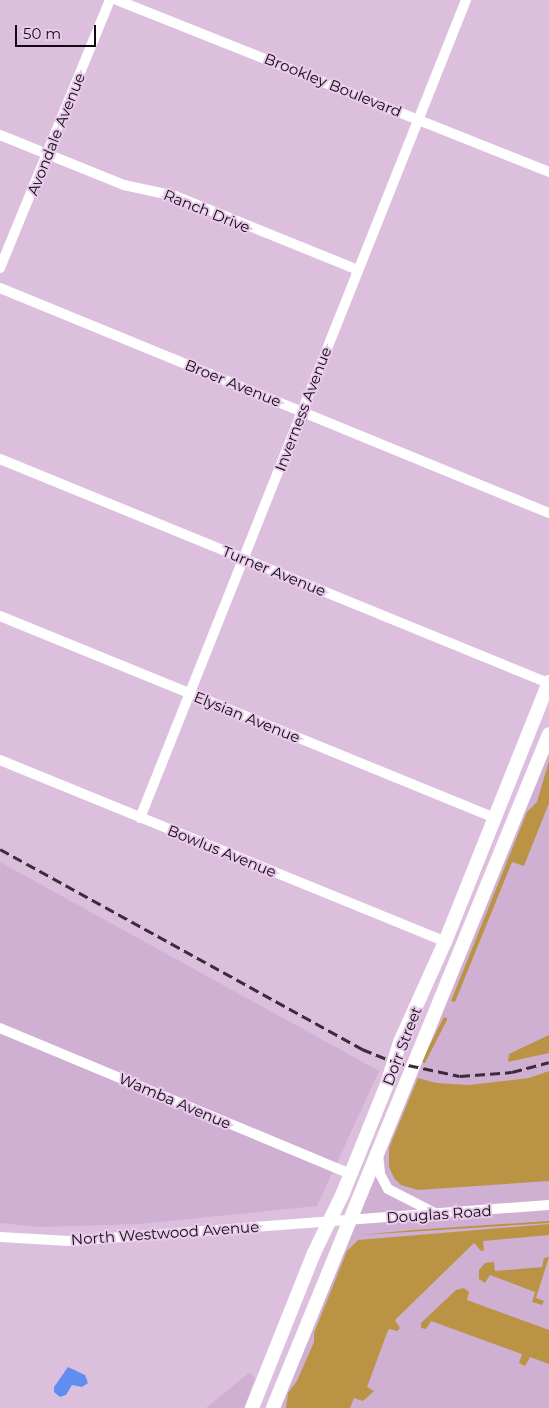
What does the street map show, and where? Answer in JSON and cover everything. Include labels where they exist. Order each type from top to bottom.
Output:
[{"type":"main road","points":[[524,797],[515,789],[549,682]]},
{"type":"main road","name":"Dorr Street","points":[[252,1408],[273,1364],[290,1312],[351,1174],[387,1084],[400,1042],[445,942],[549,682]]},
{"type":"main road","name":"Dorr Street","points":[[274,1408],[549,734]]},
{"type":"main road","points":[[261,1408],[273,1364]]},
{"type":"street","name":"Avondale Avenue","points":[[0,268],[110,0]]},
{"type":"street","name":"Brookley Boulevard","points":[[117,0],[549,172]]},
{"type":"street","name":"Inverness Avenue","points":[[140,818],[466,0]]},
{"type":"street","name":"Ranch Drive","points":[[0,135],[124,185],[175,196],[358,270]]},
{"type":"street","name":"Broer Avenue","points":[[0,288],[549,513]]},
{"type":"street","name":"Turner Avenue","points":[[0,460],[549,682]]},
{"type":"street","name":"Elysian Avenue","points":[[0,616],[495,818]]},
{"type":"street","name":"Bowlus Avenue","points":[[0,760],[445,942]]},
{"type":"street","name":"Wamba Avenue","points":[[0,1028],[351,1174]]},
{"type":"street","points":[[378,1152],[380,1174],[388,1188],[396,1196],[438,1214]]},
{"type":"street","name":"Douglas Road","points":[[329,1221],[549,1206]]},
{"type":"street","name":"North Westwood Avenue","points":[[0,1237],[69,1241],[329,1221]]},
{"type":"shaded area","points":[[549,753],[549,1408],[277,1408],[386,1152]]},
{"type":"shaded area","points":[[549,761],[549,803],[524,866],[512,862],[455,1002],[451,1001],[527,812],[537,802]]},
{"type":"shaded area","points":[[0,862],[379,1071],[317,1206],[139,1224],[39,1227],[0,1223]]},
{"type":"shaded area","points":[[444,1017],[448,1019],[425,1063],[421,1062]]},
{"type":"shaded area","points":[[549,1035],[549,1053],[508,1062],[509,1054]]},
{"type":"shaded area","points":[[549,1071],[549,1181],[418,1190],[401,1185],[394,1178],[389,1167],[389,1148],[418,1078],[436,1083],[469,1085],[529,1078]]},
{"type":"shaded area","points":[[549,1221],[549,1223],[360,1235],[413,1230]]},
{"type":"shaded area","points":[[549,1224],[549,1235],[483,1241],[484,1250],[481,1251],[474,1243],[395,1320],[400,1328],[397,1331],[389,1329],[367,1387],[374,1391],[363,1401],[354,1398],[350,1408],[286,1408],[288,1393],[297,1381],[314,1342],[314,1333],[347,1251],[358,1240]]},
{"type":"shaded area","points":[[549,1257],[536,1298],[544,1301],[542,1305],[532,1302],[535,1292],[490,1275],[485,1283],[479,1279],[479,1270],[485,1263],[494,1262],[495,1271],[542,1267],[544,1258]]},
{"type":"shaded area","points":[[464,1288],[469,1292],[467,1300],[549,1330],[549,1364],[530,1357],[525,1366],[519,1363],[522,1354],[431,1321],[426,1329],[421,1328],[421,1323],[456,1290]]},
{"type":"shaded area","points":[[249,1373],[255,1378],[244,1408],[206,1408]]},
{"type":"water","points":[[68,1367],[85,1375],[88,1383],[82,1387],[72,1385],[66,1395],[60,1397],[54,1392],[54,1387]]},
{"type":"railway","points":[[0,849],[362,1049],[394,1062],[460,1076],[512,1072],[549,1062]]}]
